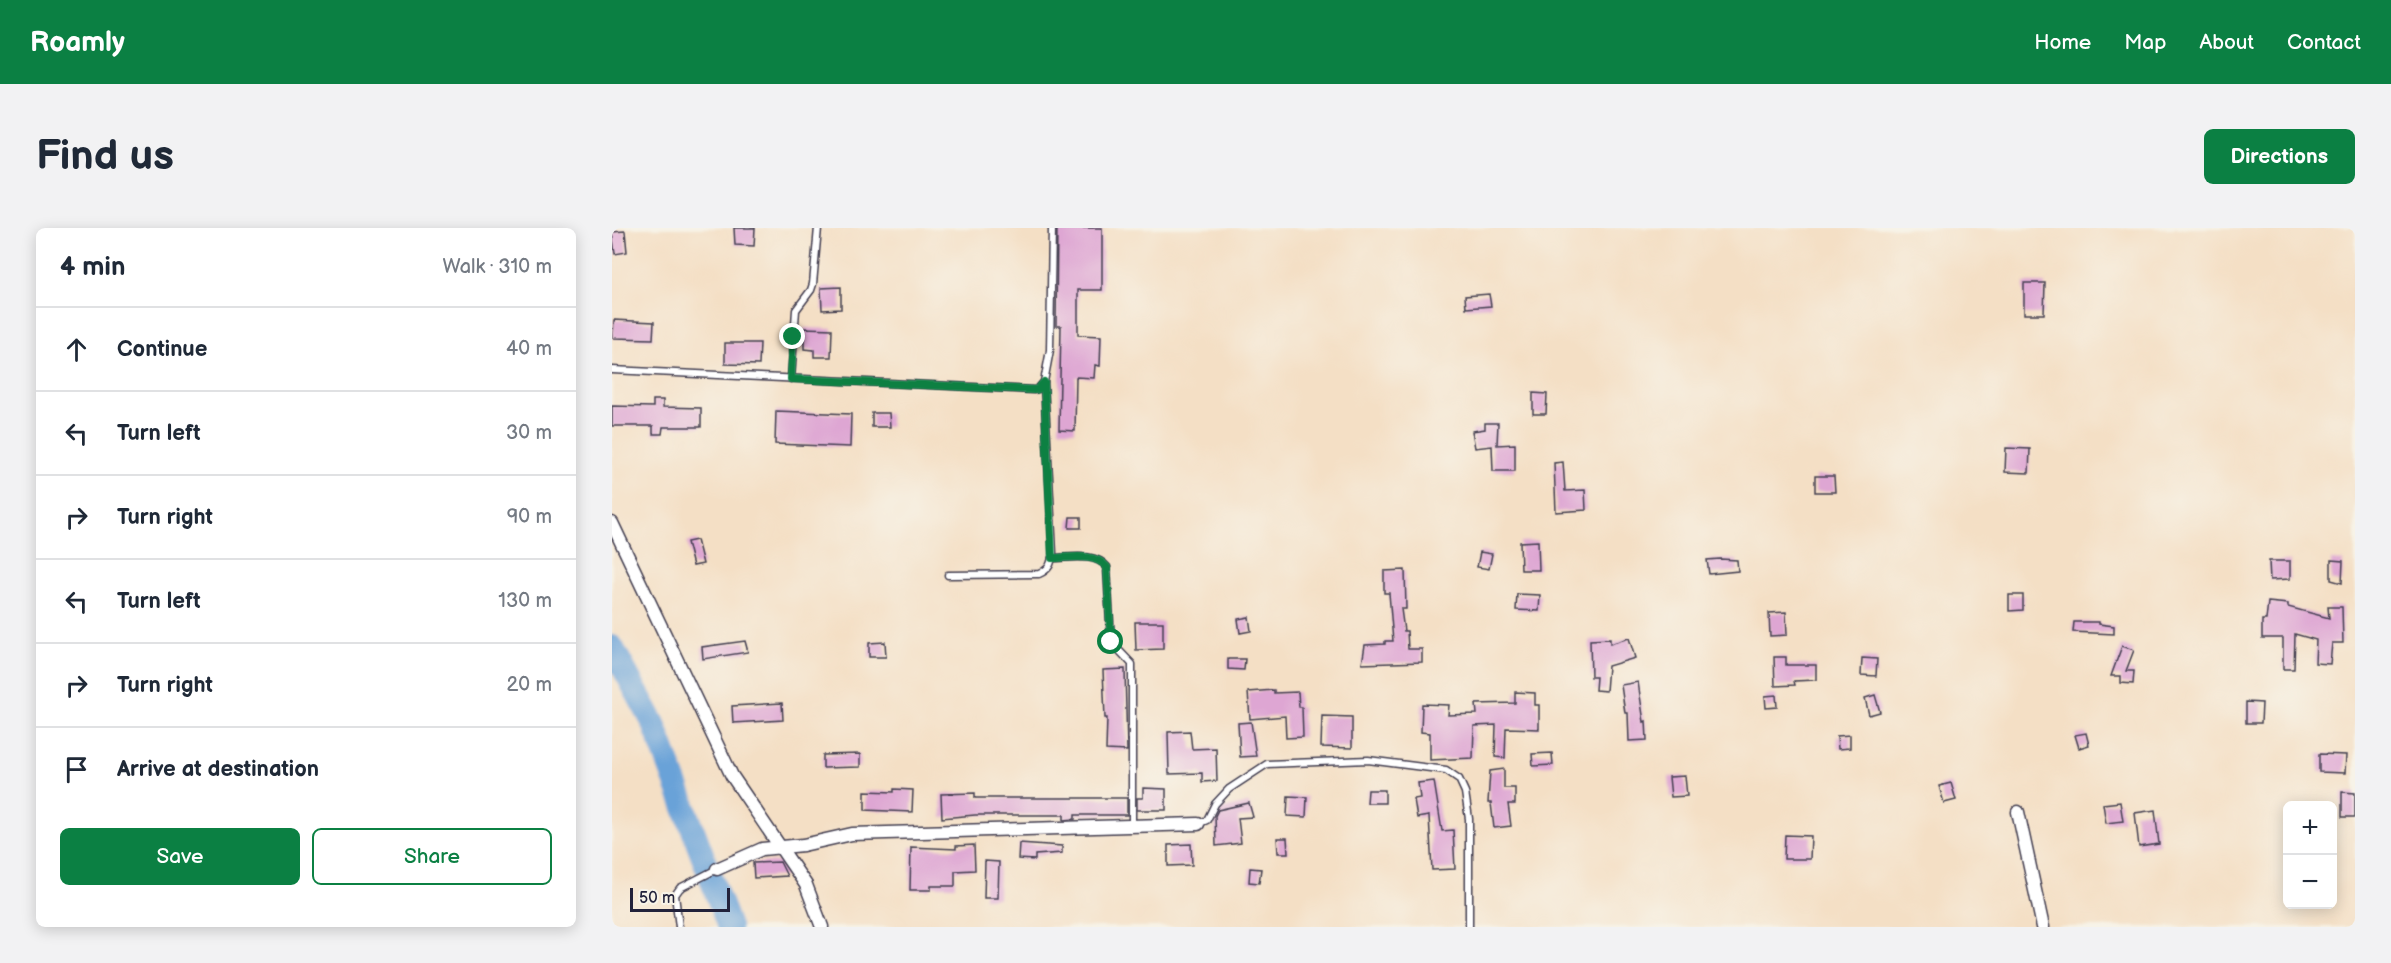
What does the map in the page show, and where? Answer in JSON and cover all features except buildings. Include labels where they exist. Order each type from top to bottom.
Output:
[{"type":"street","points":[[612,523],[732,776],[806,885],[822,927]]},
{"type":"street","points":[[2018,812],[2043,927]]},
{"type":"street","points":[[717,869],[762,849],[803,845],[852,834],[1198,824]]},
{"type":"lane","points":[[791,379],[796,310],[813,284],[818,228]]},
{"type":"lane","points":[[948,575],[1039,574],[1047,570],[1052,558],[1044,382],[1050,350],[1052,228]]},
{"type":"lane","points":[[612,370],[1034,390],[1044,382]]},
{"type":"lane","points":[[1052,558],[1091,558],[1103,562],[1107,567],[1111,642],[1132,664],[1132,825]]},
{"type":"lane","points":[[1198,824],[1207,820],[1215,804],[1229,789],[1268,765],[1368,760],[1446,771],[1459,779],[1465,792],[1468,819],[1469,927]]},
{"type":"lane","points":[[679,927],[675,895],[680,888],[717,869]]},
{"type":"waterway","points":[[612,647],[654,724],[729,927]]},
{"type":"route","points":[[793,337],[791,379],[1034,390],[1044,382],[1052,558],[1098,559],[1107,567],[1111,642]]}]
